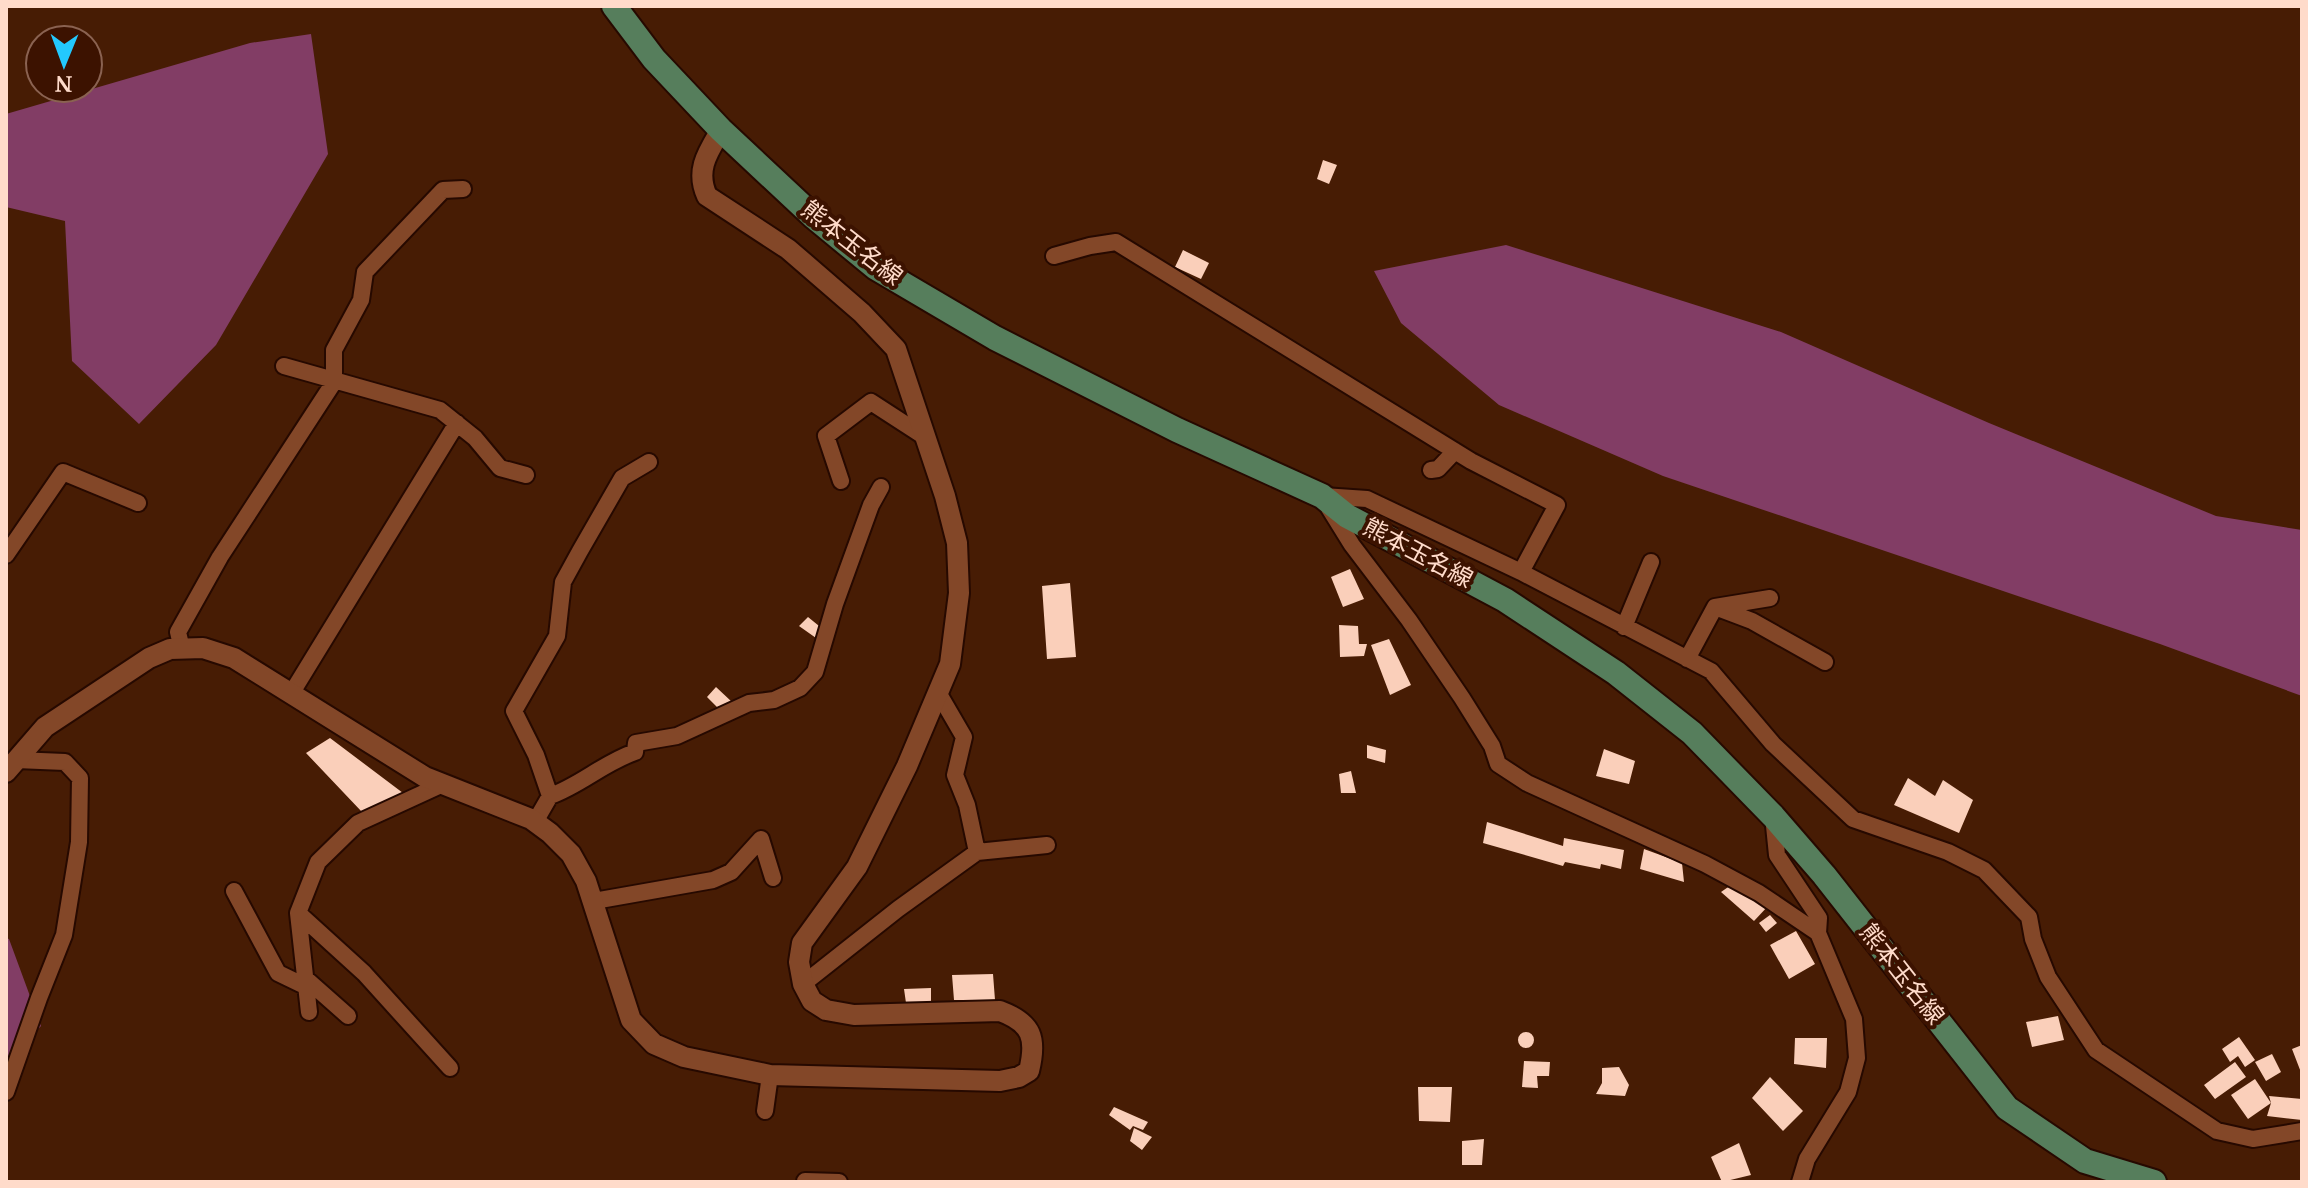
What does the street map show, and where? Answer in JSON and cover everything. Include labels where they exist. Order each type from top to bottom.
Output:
[{"type":"main road","name":"熊本玉名線","points":[[614,6],[654,59],[721,130],[814,217],[876,268],[995,338],[1177,430],[1322,496],[1347,516],[1505,600],[1616,673],[1692,733],[1773,816],[1824,875],[2007,1108],[2085,1161],[2154,1182]]},
{"type":"street","points":[[11,766],[45,727],[149,658],[170,649],[203,648],[234,658],[425,777],[535,822],[571,854],[594,901],[631,1020],[654,1044],[684,1057],[770,1075],[1000,1081],[1019,1077],[1029,1071],[1034,1051],[1030,1032],[1016,1017],[1000,1011],[854,1015],[826,1010],[812,1001],[803,984],[799,962],[802,943],[857,867],[939,694],[950,664],[959,593],[957,556],[945,496],[896,349],[862,313],[788,249],[707,196],[702,184],[702,171],[706,155],[721,130]]},
{"type":"street","points":[[182,649],[178,632],[220,557],[334,382],[334,350],[361,300],[365,272],[443,190],[463,189]]},
{"type":"street","points":[[1054,256],[1116,242],[1455,451],[1557,505],[1521,572]]},
{"type":"street","points":[[284,366],[440,410],[475,438],[500,468],[526,475]]},
{"type":"street","points":[[841,481],[826,436],[871,402],[925,437]]},
{"type":"street","points":[[291,694],[457,423]]},
{"type":"street","points":[[1431,470],[1438,469],[1455,451]]},
{"type":"street","points":[[550,796],[536,755],[514,711],[557,636],[563,582],[574,561],[622,478],[649,462]]},
{"type":"street","points":[[6,555],[63,472],[138,503]]},
{"type":"street","points":[[535,822],[550,796],[571,789],[612,760],[635,752],[636,743],[677,736],[749,703],[774,700],[800,688],[815,672],[835,604],[871,505],[881,487]]},
{"type":"street","points":[[1322,496],[1367,499],[1521,572],[1711,671],[1773,744],[1853,819],[1948,852],[1984,870],[2029,917],[2033,939],[2048,977],[2096,1050],[2217,1131],[2253,1139],[2302,1131]]},
{"type":"street","points":[[1322,496],[1352,545],[1409,620],[1462,698],[1492,746],[1498,764],[1527,783],[1746,885],[1818,933]]},
{"type":"street","points":[[1624,627],[1651,562]]},
{"type":"street","points":[[1715,607],[1770,598]]},
{"type":"street","points":[[1687,659],[1715,607]]},
{"type":"street","points":[[1715,607],[1752,621],[1825,662]]},
{"type":"street","points":[[939,694],[964,737],[955,775],[967,805],[977,852]]},
{"type":"street","points":[[6,1092],[64,935],[79,842],[80,778],[65,762],[11,766]]},
{"type":"street","points":[[309,1012],[298,913],[318,862],[358,823],[443,784]]},
{"type":"street","points":[[1773,816],[1777,855],[1819,918],[1818,933],[1854,1019],[1857,1058],[1848,1092],[1807,1159],[1800,1182]]},
{"type":"street","points":[[594,901],[713,880],[731,872],[761,839],[773,878]]},
{"type":"street","points":[[803,984],[977,852],[1047,845]]},
{"type":"street","points":[[234,891],[278,973],[306,982],[348,1016]]},
{"type":"street","points":[[298,913],[364,973],[450,1068]]},
{"type":"street","points":[[765,1111],[770,1075]]},
{"type":"street","points":[[805,1181],[839,1182]]},
{"type":"shaded area","points":[[311,34],[328,154],[216,345],[139,424],[72,361],[65,221],[6,207],[6,114],[40,104],[104,104],[104,85],[250,43]]},
{"type":"shaded area","points":[[1506,245],[1781,332],[1989,423],[2216,516],[2302,530],[2302,696],[2160,644],[1663,476],[1499,405],[1401,323],[1374,271]]},
{"type":"shaded area","points":[[6,938],[9,939],[41,1026],[6,1065]]},
{"type":"building","points":[[1323,160],[1337,165],[1329,184],[1317,179]]},
{"type":"building","points":[[1183,250],[1209,263],[1201,279],[1175,267]]},
{"type":"building","points":[[1350,569],[1364,599],[1343,607],[1331,577]]},
{"type":"building","points":[[1070,583],[1076,657],[1047,659],[1042,586]]},
{"type":"building","points":[[808,617],[824,630],[816,638],[799,626]]},
{"type":"building","points":[[1339,625],[1358,626],[1359,644],[1367,644],[1364,656],[1340,657]]},
{"type":"building","points":[[1389,639],[1411,685],[1390,695],[1371,645]]},
{"type":"building","points":[[716,687],[732,702],[721,711],[707,697]]},
{"type":"building","points":[[330,738],[403,793],[362,812],[306,753]]},
{"type":"building","points":[[1367,745],[1386,750],[1385,763],[1367,758]]},
{"type":"building","points":[[1604,749],[1635,761],[1629,784],[1596,776]]},
{"type":"building","points":[[1351,771],[1356,793],[1341,793],[1339,774]]},
{"type":"building","points":[[1908,778],[1935,796],[1943,780],[1973,800],[1959,833],[1894,805]]},
{"type":"building","points":[[1487,822],[1563,846],[1564,838],[1624,850],[1621,869],[1601,864],[1600,869],[1565,862],[1563,866],[1483,843]]},
{"type":"building","points":[[1644,849],[1682,863],[1684,882],[1640,869]]},
{"type":"building","points":[[1734,883],[1769,905],[1754,921],[1721,892]]},
{"type":"building","points":[[1770,915],[1777,923],[1766,932],[1759,923]]},
{"type":"building","points":[[1796,931],[1815,964],[1789,979],[1770,945]]},
{"type":"building","points":[[993,974],[995,1000],[954,1000],[952,975]]},
{"type":"building","points":[[931,988],[931,1002],[906,1003],[904,989]]},
{"type":"building","points":[[2058,1016],[2064,1040],[2032,1047],[2026,1022]]},
{"type":"building","points":[[1526,1032],[1534,1040],[1526,1048],[1518,1040]]},
{"type":"building","points":[[2239,1037],[2255,1060],[2245,1067],[2238,1056],[2230,1062],[2222,1049]]},
{"type":"building","points":[[1795,1038],[1827,1038],[1826,1068],[1794,1064]]},
{"type":"building","points":[[2302,1045],[2302,1075],[2292,1049]]},
{"type":"building","points":[[2272,1054],[2281,1072],[2266,1081],[2255,1062]]},
{"type":"building","points":[[1524,1061],[1550,1062],[1549,1076],[1537,1076],[1538,1088],[1522,1087]]},
{"type":"building","points":[[2235,1062],[2246,1077],[2215,1099],[2204,1085]]},
{"type":"building","points":[[1619,1067],[1629,1085],[1625,1096],[1596,1094],[1602,1083],[1602,1068]]},
{"type":"building","points":[[1770,1077],[1803,1111],[1783,1131],[1752,1098]]},
{"type":"building","points":[[2255,1079],[2271,1103],[2248,1119],[2231,1095]]},
{"type":"building","points":[[1418,1087],[1452,1087],[1450,1122],[1419,1121]]},
{"type":"building","points":[[2269,1096],[2302,1099],[2302,1120],[2267,1116],[2271,1103]]},
{"type":"building","points":[[1114,1107],[1148,1122],[1143,1130],[1133,1126],[1130,1130],[1109,1115]]},
{"type":"building","points":[[1134,1128],[1152,1137],[1142,1150],[1130,1141]]},
{"type":"building","points":[[1484,1139],[1482,1165],[1462,1165],[1462,1141]]},
{"type":"building","points":[[1739,1143],[1751,1175],[1722,1182],[1711,1157]]}]
